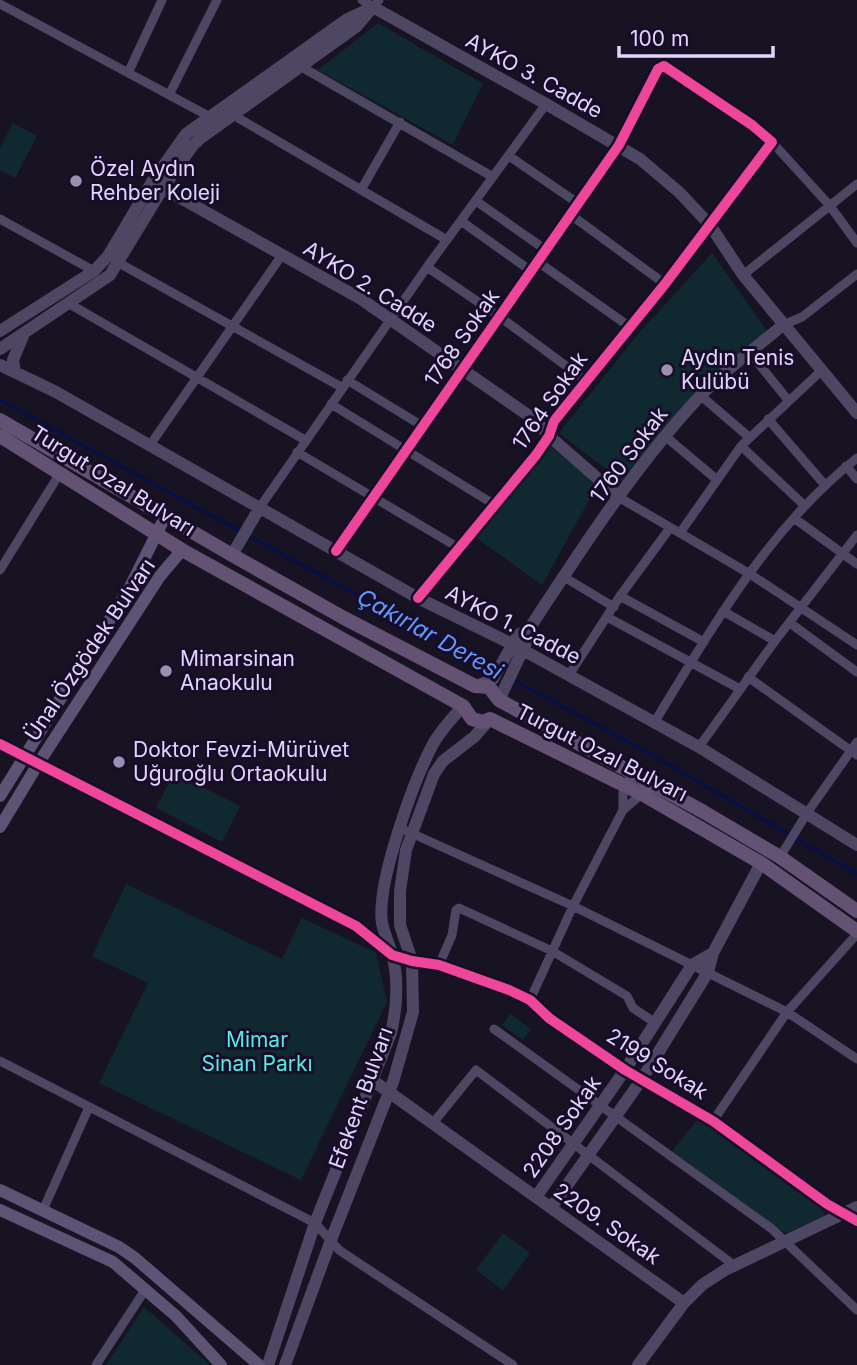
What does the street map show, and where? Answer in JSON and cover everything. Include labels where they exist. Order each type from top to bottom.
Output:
[{"type":"main road","name":"Turgut Ozal Bulvarı","points":[[0,420],[344,618],[475,686],[489,687],[499,700],[632,772],[646,788],[761,863],[857,933]]},
{"type":"main road","name":"Turgut Ozal Bulvarı","points":[[0,436],[157,535],[463,706],[472,719],[483,722],[490,719],[626,787],[646,788],[780,857],[857,911]]},
{"type":"main road","name":"Ünal Özgödek Bulvarı","points":[[0,796],[130,587],[166,515]]},
{"type":"main road","name":"Ünal Özgödek Bulvarı","points":[[0,827],[160,576],[183,550]]},
{"type":"main road","points":[[463,706],[465,695],[475,686]]},
{"type":"main road","name":"Efekent Bulvarı","points":[[490,719],[497,712],[499,700]]},
{"type":"main road","points":[[0,1190],[119,1247],[259,1365]]},
{"type":"main road","points":[[0,1210],[113,1262],[176,1316],[222,1365]]},
{"type":"street","points":[[128,73],[162,0]]},
{"type":"street","points":[[169,95],[218,0]]},
{"type":"street","points":[[0,349],[110,275],[119,263],[186,134],[209,117],[225,115],[357,26],[371,2]]},
{"type":"street","points":[[0,331],[94,271],[108,256],[158,185],[193,145],[225,115],[371,2]]},
{"type":"street","name":"AYKO 3. Cadde","points":[[371,2],[619,145],[679,192],[710,225],[743,275],[857,414]]},
{"type":"street","points":[[0,4],[209,117]]},
{"type":"street","points":[[300,66],[494,177]]},
{"type":"street","name":"1768 Sokak","points":[[336,551],[619,145],[658,69],[664,66],[752,125],[772,142]]},
{"type":"street","points":[[232,555],[297,452],[546,104]]},
{"type":"street","points":[[225,115],[447,240]]},
{"type":"street","points":[[361,190],[400,122]]},
{"type":"street","points":[[772,142],[830,206],[857,243]]},
{"type":"street","name":"1764 Sokak","points":[[418,598],[549,436],[554,421],[585,380],[665,284],[772,142]]},
{"type":"street","points":[[509,156],[579,204]]},
{"type":"street","points":[[743,275],[857,184]]},
{"type":"street","name":"AYKO 2. Cadde","points":[[158,185],[360,299],[535,420],[549,436],[620,498],[750,574],[857,645]]},
{"type":"street","points":[[476,201],[546,250]]},
{"type":"street","points":[[571,215],[665,284]]},
{"type":"street","points":[[0,219],[94,271]]},
{"type":"street","points":[[461,221],[531,271]]},
{"type":"street","points":[[150,445],[282,255]]},
{"type":"street","points":[[538,262],[630,327]]},
{"type":"street","points":[[119,263],[424,427]]},
{"type":"street","points":[[427,267],[585,380]]},
{"type":"street","points":[[783,325],[802,317],[857,274]]},
{"type":"street","points":[[68,303],[306,440]]},
{"type":"street","name":"1760 Sokak","points":[[506,668],[518,647],[518,635],[529,629],[666,436],[701,396],[783,325]]},
{"type":"street","points":[[15,372],[13,360],[16,349],[28,331]]},
{"type":"street","points":[[750,353],[788,400]]},
{"type":"street","name":"AYKO 1. Cadde","points":[[0,365],[150,445],[418,598],[518,647],[699,747],[857,845]]},
{"type":"street","points":[[680,533],[741,446],[821,371]]},
{"type":"street","points":[[701,396],[749,437]]},
{"type":"street","points":[[331,404],[495,505]]},
{"type":"street","points":[[768,419],[824,484]]},
{"type":"street","points":[[666,436],[716,479]]},
{"type":"street","points":[[741,446],[804,505]]},
{"type":"street","points":[[297,452],[459,548]]},
{"type":"street","points":[[654,723],[723,611],[750,574],[804,505],[824,484],[857,458]]},
{"type":"street","points":[[846,466],[857,479]]},
{"type":"street","points":[[1,567],[60,473]]},
{"type":"street","points":[[794,518],[857,564]]},
{"type":"street","points":[[569,675],[620,596],[670,528]]},
{"type":"street","name":"Ünal Özgödek Bulvarı","points":[[183,550],[197,534]]},
{"type":"street","points":[[699,747],[748,677],[857,536]]},
{"type":"street","points":[[564,577],[614,607]]},
{"type":"street","points":[[620,596],[704,642]]},
{"type":"street","points":[[723,611],[775,641]]},
{"type":"street","points":[[607,617],[740,689]]},
{"type":"street","points":[[790,622],[857,672]]},
{"type":"street","points":[[475,686],[493,679],[506,668]]},
{"type":"street","points":[[499,700],[505,686],[506,668]]},
{"type":"street","points":[[748,677],[854,753]]},
{"type":"street","points":[[463,706],[434,743],[419,775],[406,830],[573,906],[787,1012],[857,1059]]},
{"type":"street","name":"Efekent Bulvarı","points":[[269,1365],[315,1223],[391,1033],[396,1013],[396,972],[382,922],[383,895],[406,830],[434,774],[443,761],[474,737],[490,719]]},
{"type":"street","points":[[780,857],[807,813],[854,753],[857,742]]},
{"type":"street","points":[[0,744],[356,926],[392,955],[439,965]]},
{"type":"street","points":[[623,810],[623,793],[632,772]]},
{"type":"street","points":[[530,1000],[573,906],[623,810],[646,788]]},
{"type":"street","name":"Efekent Bulvarı","points":[[285,1365],[389,1092],[413,1012],[412,961],[400,925],[400,891],[406,830]]},
{"type":"street","name":"2208 Sokak","points":[[551,1208],[642,1079],[708,972],[713,953],[761,863]]},
{"type":"street","points":[[439,965],[452,935],[453,915],[459,908],[552,951],[627,996],[633,1008],[654,1022]]},
{"type":"street","points":[[356,926],[407,941],[439,965]]},
{"type":"street","points":[[713,1121],[787,1012],[857,933]]},
{"type":"street","name":"2208 Sokak","points":[[536,1197],[625,1070],[692,965],[713,953]]},
{"type":"street","name":"2199 Sokak","points":[[439,965],[530,1000],[549,1018],[625,1070],[713,1121],[827,1204],[851,1210],[857,1221]]},
{"type":"street","points":[[494,1029],[772,1229],[857,1310]]},
{"type":"street","points":[[0,1061],[315,1223],[339,1250],[513,1365]]},
{"type":"street","points":[[433,1123],[476,1070],[735,1266]]},
{"type":"street","name":"2209. Sokak","points":[[372,1080],[684,1303]]},
{"type":"street","points":[[43,1210],[89,1107]]},
{"type":"street","points":[[638,1365],[684,1303],[702,1284],[851,1210]]},
{"type":"street","points":[[96,1365],[145,1290]]},
{"type":"green space","points":[[378,23],[483,84],[453,145],[318,70]]},
{"type":"green space","points":[[13,123],[37,136],[15,178],[0,170],[0,148]]},
{"type":"green space","name":"Aydın Tenis Kulübü","points":[[712,253],[767,331],[625,484],[559,433],[639,333]]},
{"type":"green space","points":[[549,446],[598,484],[542,585],[475,537]]},
{"type":"green space","points":[[174,773],[240,806],[222,842],[156,808]]},
{"type":"green space","name":"Mimar Sinan Parkı","points":[[126,884],[282,959],[302,918],[376,953],[387,1002],[301,1180],[99,1083],[148,983],[92,956]]},
{"type":"green space","points":[[510,1014],[531,1029],[523,1040],[502,1025]]},
{"type":"green space","points":[[698,1119],[825,1209],[824,1216],[787,1233],[672,1151]]},
{"type":"green space","points":[[503,1233],[530,1253],[503,1290],[476,1270]]},
{"type":"green space","points":[[144,1307],[210,1365],[106,1365]]},
{"type":"waterway","name":"Çakırlar Deresi","points":[[0,400],[240,531]]},
{"type":"waterway","name":"Çakırlar Deresi","points":[[247,535],[654,756],[857,874]]},
{"type":"cycle path","points":[[336,551],[619,145],[658,69],[664,66],[752,125],[772,142],[665,284],[554,421],[549,436],[536,455],[418,598]]},
{"type":"cycle path","points":[[0,744],[356,926],[392,955],[439,965],[530,1000],[549,1018],[625,1070],[713,1121],[827,1204],[857,1221]]},
{"type":"place","name":"Özel Aydın Rehber Koleji","points":[[76,181]]},
{"type":"place","name":"Aydın Tenis Kulübü","points":[[667,370]]},
{"type":"place","name":"Mimarsinan Anaokulu","points":[[166,671]]},
{"type":"place","name":"Doktor Fevzi-Mürüvet Uğuroğlu Ortaokulu","points":[[119,762]]}]
